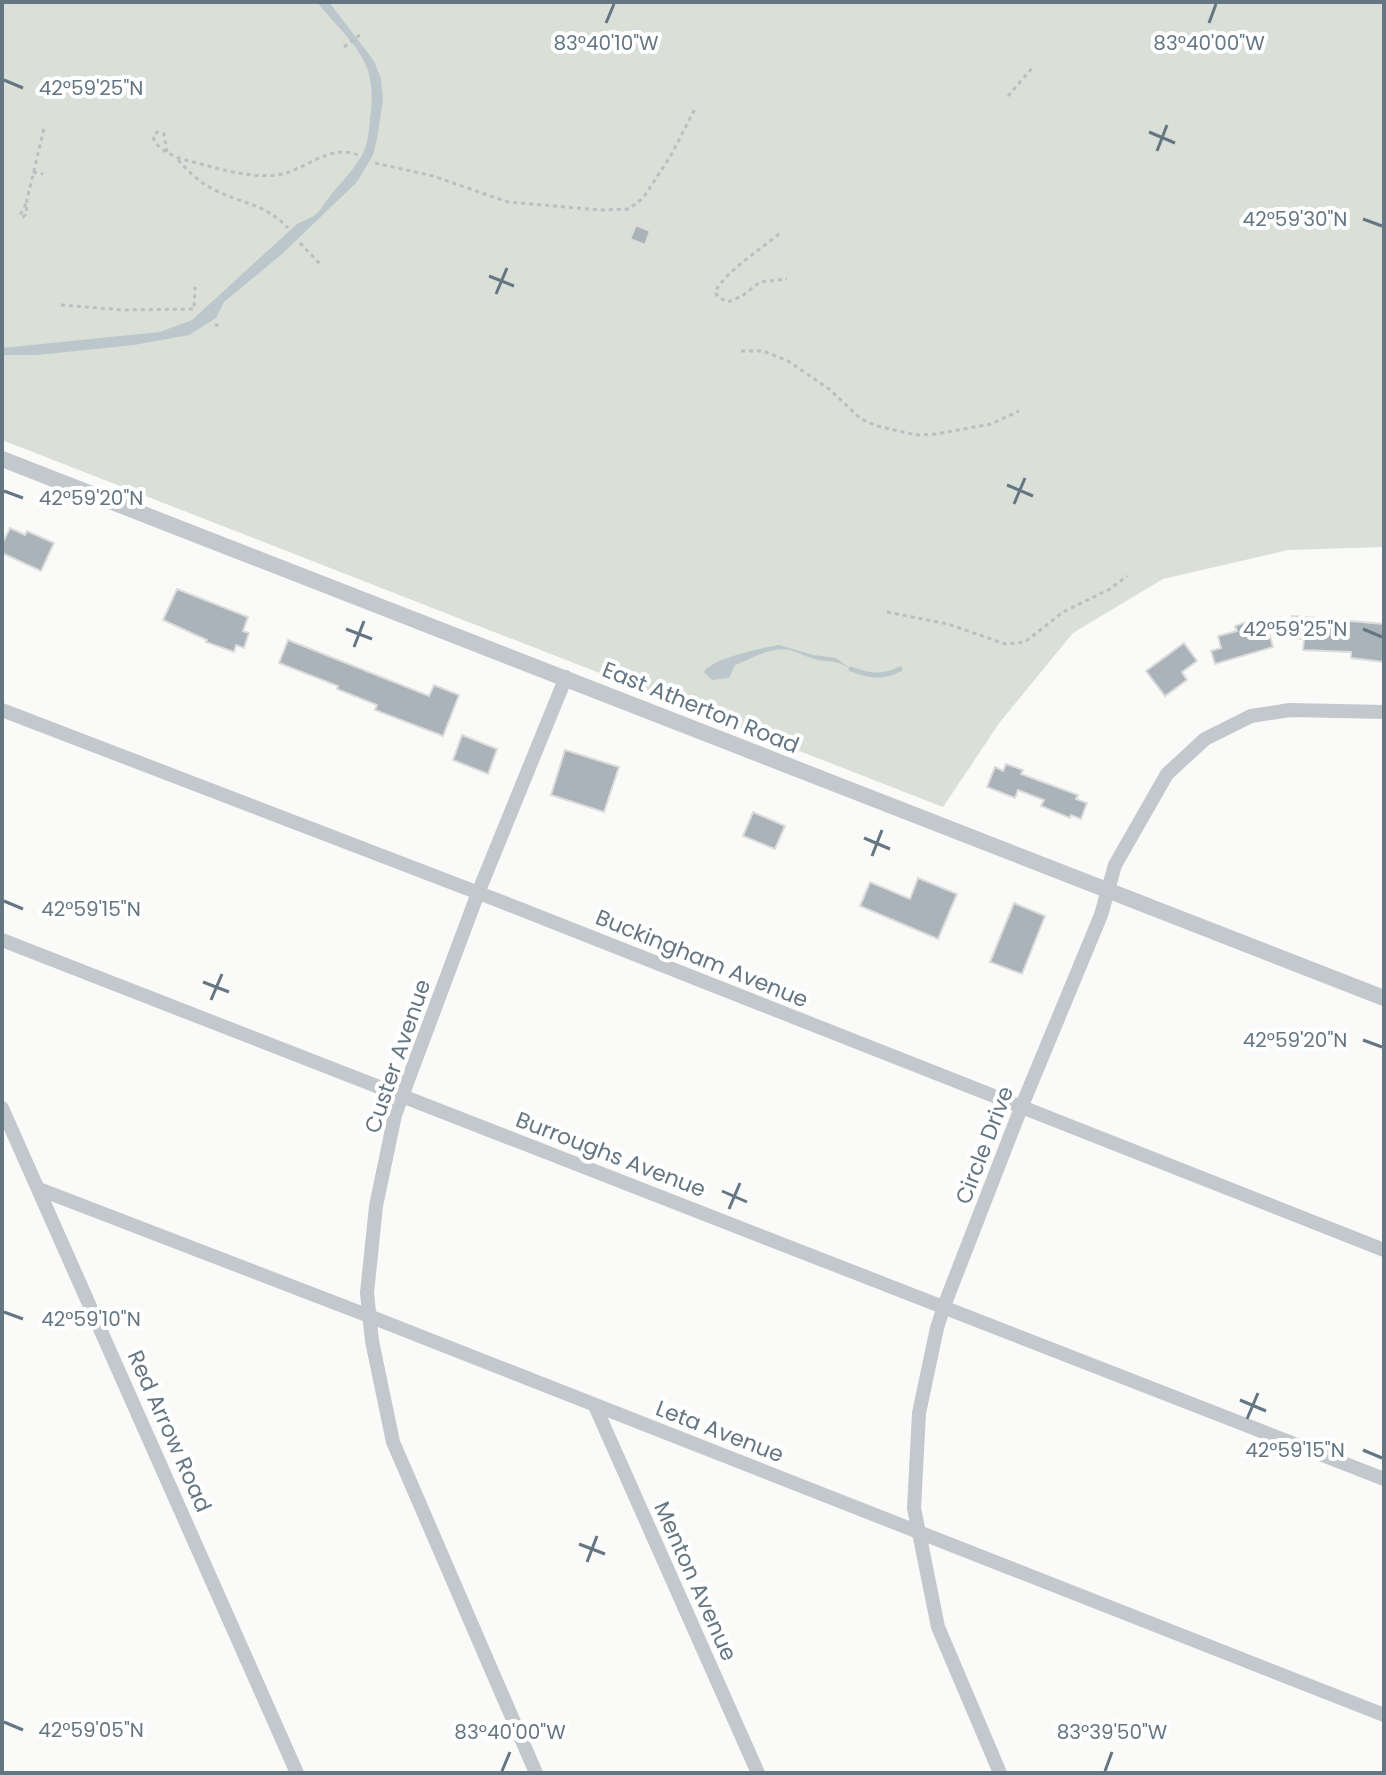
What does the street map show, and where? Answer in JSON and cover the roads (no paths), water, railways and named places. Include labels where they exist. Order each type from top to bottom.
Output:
[{"type":"street","name":"East Atherton Road","points":[[2,459],[1384,998]]},
{"type":"street","name":"Custer Avenue","points":[[536,1773],[393,1442],[367,1293],[376,1206],[395,1115],[478,893],[566,677]]},
{"type":"street","name":"Buckingham Avenue","points":[[2,710],[478,893],[1384,1250]]},
{"type":"street","name":"Circle Drive","points":[[1000,1773],[938,1627],[914,1508],[919,1413],[944,1306],[1109,892],[1115,865],[1148,802],[1167,774],[1205,739],[1251,716],[1277,712],[1384,712]]},
{"type":"street","name":"Burroughs Avenue","points":[[2,940],[1384,1479]]},
{"type":"street","name":"Red Arrow Road","points":[[2,1108],[297,1773]]},
{"type":"street","name":"Leta Avenue","points":[[39,1189],[1384,1715]]},
{"type":"street","name":"Menton Avenue","points":[[595,1406],[758,1773]]},
{"type":"waterway","points":[[851,669],[876,675],[900,669]]}]
